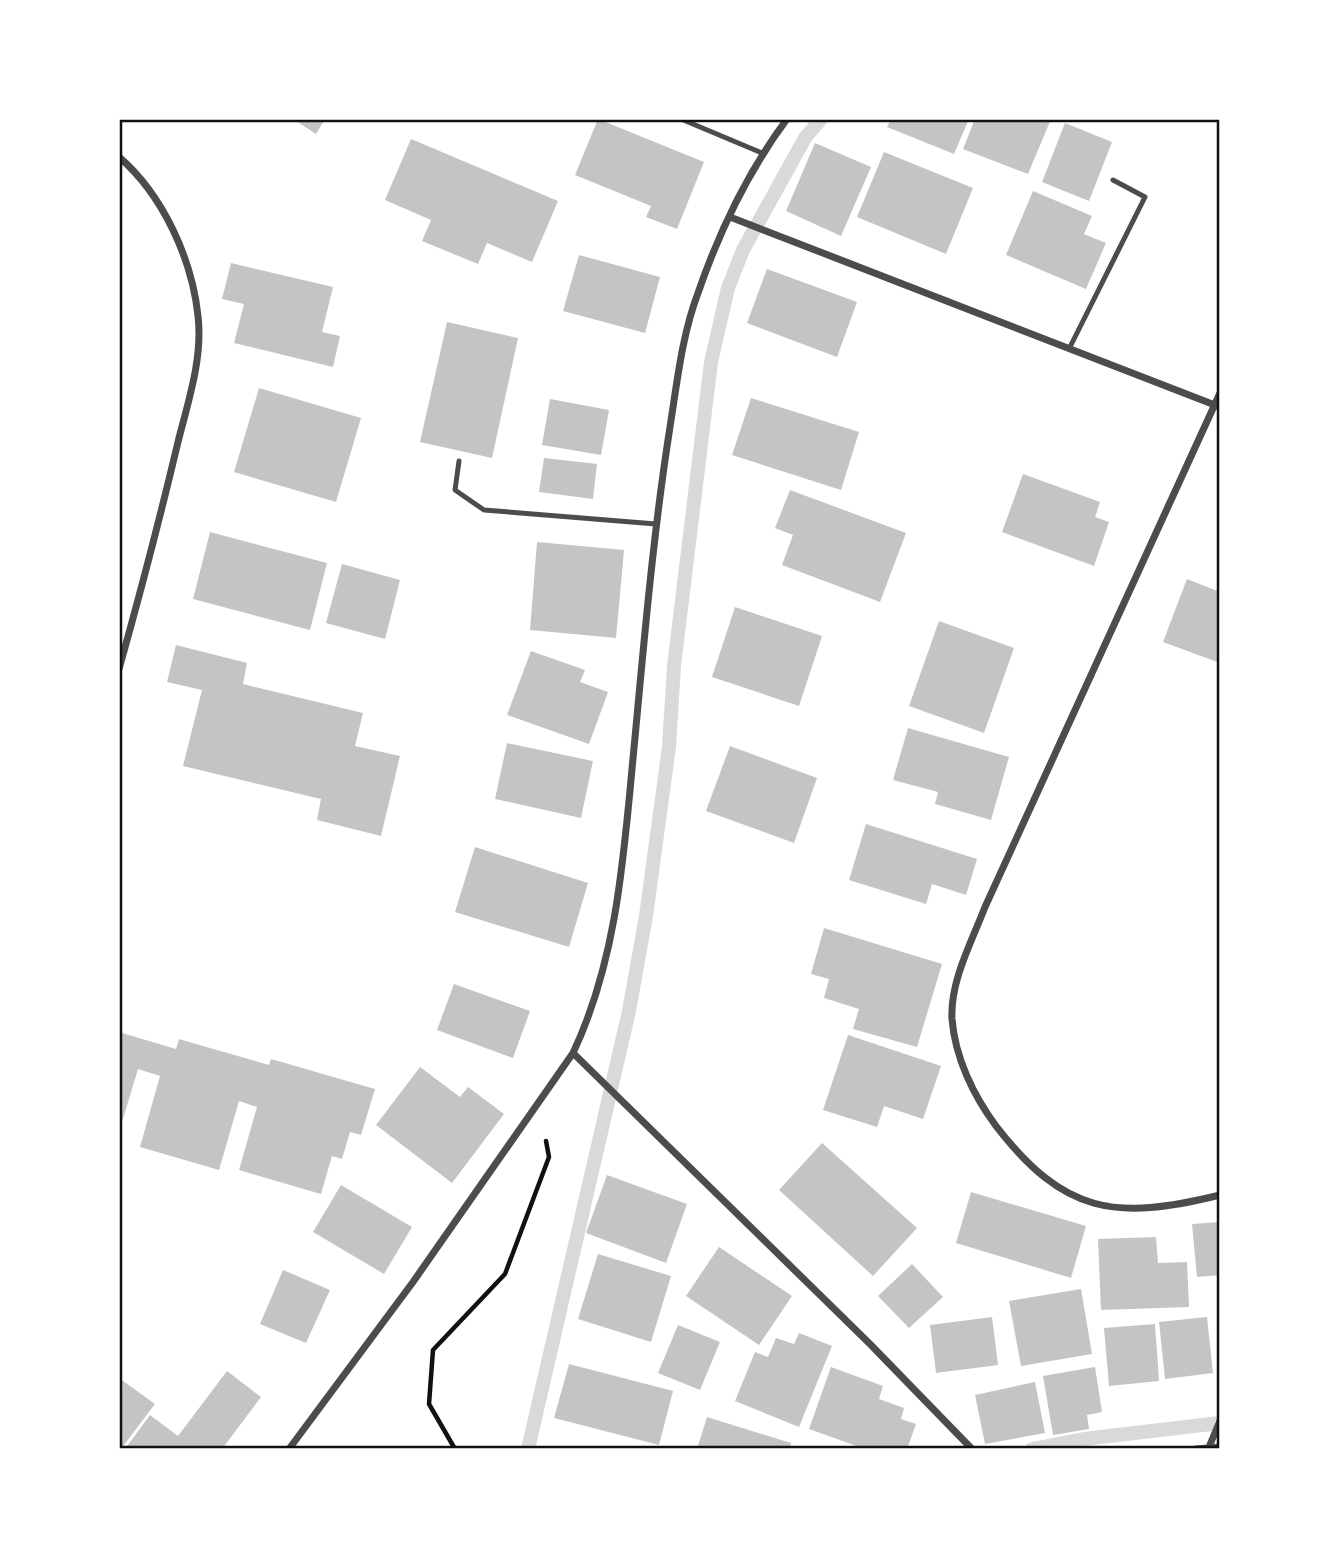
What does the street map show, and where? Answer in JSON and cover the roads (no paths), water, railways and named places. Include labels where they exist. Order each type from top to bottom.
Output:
[{"type":"street","points":[[289,1449],[413,1282],[539,1102],[573,1053],[589,1019],[607,958],[623,863],[656,524],[680,369],[697,294],[730,217],[762,153],[787,119]]},
{"type":"street","points":[[119,157],[164,214],[184,257],[199,317],[194,379],[151,555],[119,669]]},
{"type":"street","points":[[730,217],[1217,407]]},
{"type":"street","points":[[1220,393],[1217,407],[985,907],[959,976],[952,1016],[958,1056],[989,1116],[1033,1169],[1060,1190],[1115,1207],[1140,1210],[1170,1207],[1220,1195]]},
{"type":"street","points":[[573,1053],[969,1446]]},
{"type":"street","points":[[1209,1447],[1220,1421]]},
{"type":"street","points":[[1196,1449],[1220,1447]]},
{"type":"lane","points":[[681,119],[762,153]]},
{"type":"lane","points":[[1069,349],[1145,197],[1113,180]]},
{"type":"lane","points":[[458,461],[455,490],[484,510],[656,524]]},
{"type":"waterway","points":[[528,1449],[629,1011],[646,916],[669,747],[674,666],[711,362],[728,288],[743,250],[805,138],[821,119]]},
{"type":"waterway","points":[[1032,1449],[1084,1439],[1220,1423]]}]
